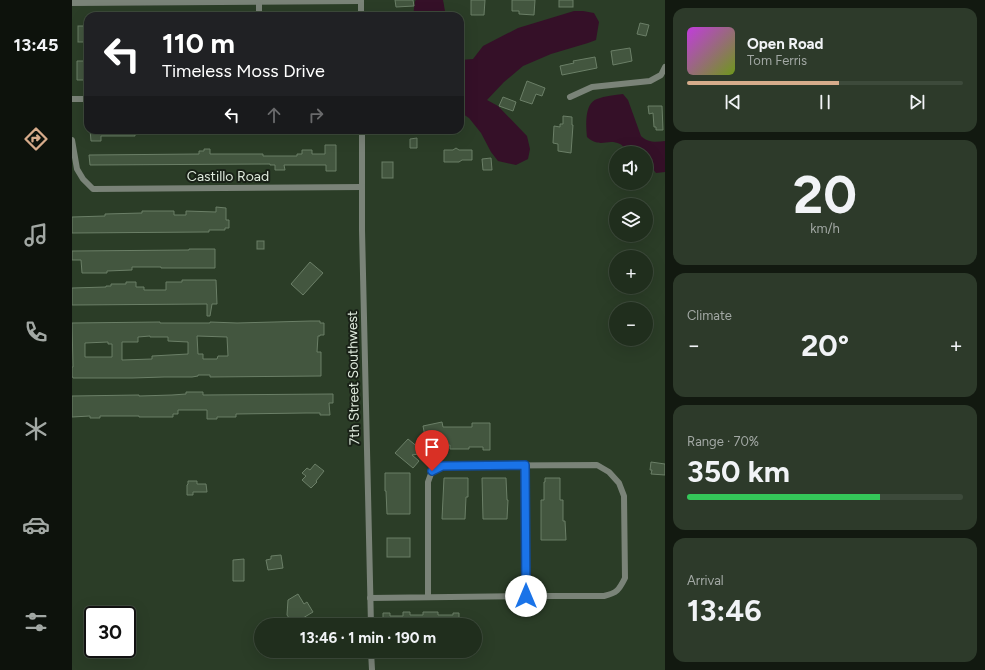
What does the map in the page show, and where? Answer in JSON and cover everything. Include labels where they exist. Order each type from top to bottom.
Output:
[{"type":"street","points":[[72,3],[361,0],[362,12]]},
{"type":"street","points":[[259,1],[259,12]]},
{"type":"street","points":[[570,97],[592,87],[650,81],[662,75],[665,67]]},
{"type":"street","points":[[72,99],[84,99]]},
{"type":"street","name":"7th Street Southwest","points":[[362,134],[362,246],[371,618]]},
{"type":"street","name":"Castillo Road","points":[[72,140],[77,169],[83,179],[93,189],[362,187]]},
{"type":"street","points":[[525,465],[526,596]]},
{"type":"street","points":[[370,598],[604,596],[614,593],[621,586],[625,578],[624,496],[619,483],[609,472],[596,465],[442,466],[432,471],[428,482],[428,597]]},
{"type":"street","points":[[371,658],[372,670]]},
{"type":"shaded area","points":[[443,0],[445,12],[414,12],[415,1]]},
{"type":"shaded area","points":[[574,11],[594,13],[599,22],[596,40],[551,54],[523,66],[504,82],[487,100],[498,106],[527,136],[530,149],[528,159],[516,165],[498,161],[491,152],[481,133],[469,118],[464,115],[464,60],[473,59],[483,46],[518,28]]},
{"type":"shaded area","points":[[623,94],[628,100],[641,136],[649,141],[665,141],[665,172],[656,173],[653,169],[653,146],[623,146],[615,142],[600,143],[587,137],[587,115],[590,105],[597,99]]},
{"type":"building","points":[[395,0],[413,0],[414,6],[396,7]]},
{"type":"building","points":[[471,0],[485,0],[484,15],[471,15]]},
{"type":"building","points":[[512,0],[535,0],[534,15],[519,14],[519,11],[512,11]]},
{"type":"building","points":[[559,0],[573,0],[573,7],[559,7]]},
{"type":"building","points":[[640,23],[649,25],[646,36],[637,34]]},
{"type":"building","points":[[78,26],[84,26],[84,42],[78,42]]},
{"type":"building","points":[[630,48],[632,61],[613,65],[611,51]]},
{"type":"building","points":[[595,57],[597,68],[562,75],[560,66],[574,63],[573,61]]},
{"type":"building","points":[[77,61],[84,61],[84,80],[77,80]]},
{"type":"building","points":[[527,81],[545,88],[542,96],[536,94],[532,104],[520,100]]},
{"type":"building","points":[[503,97],[516,102],[513,111],[499,106]]},
{"type":"building","points":[[648,106],[662,106],[663,130],[656,130],[656,127],[654,127],[653,113],[649,114]]},
{"type":"building","points":[[563,116],[572,117],[573,125],[571,153],[558,151],[558,144],[553,143],[554,126],[560,127],[560,124],[563,124]]},
{"type":"building","points":[[90,134],[135,134],[135,136],[101,136],[101,141],[91,141]]},
{"type":"building","points":[[417,138],[417,148],[410,148],[410,139]]},
{"type":"building","points":[[325,145],[336,145],[336,171],[326,171],[326,165],[284,165],[285,170],[275,170],[275,165],[270,164],[90,165],[89,155],[199,154],[199,151],[210,149],[210,154],[263,154],[263,156],[297,156],[297,154],[302,154],[302,150],[312,150],[312,154],[325,154]]},
{"type":"building","points":[[456,148],[459,150],[472,150],[472,160],[444,162],[444,150],[453,150]]},
{"type":"building","points":[[491,158],[492,170],[483,170],[482,159]]},
{"type":"building","points":[[382,162],[393,162],[393,178],[382,178]]},
{"type":"building","points":[[216,207],[226,208],[226,220],[229,220],[229,228],[225,228],[225,230],[209,230],[209,232],[72,233],[72,217],[142,213],[142,211],[174,211],[174,215],[186,215],[186,211],[216,212]]},
{"type":"building","points":[[257,241],[264,241],[264,249],[257,249]]},
{"type":"building","points":[[215,249],[215,268],[132,267],[132,270],[107,271],[107,273],[82,273],[81,260],[72,260],[72,251]]},
{"type":"building","points":[[310,262],[323,273],[303,295],[291,284]]},
{"type":"building","points":[[182,280],[216,280],[217,304],[212,304],[210,316],[207,316],[207,304],[72,305],[72,288],[106,287],[111,286],[111,284],[136,282],[136,287],[144,287],[144,290],[166,290],[166,282],[182,282]]},
{"type":"building","points":[[320,321],[320,323],[324,323],[324,335],[318,336],[317,352],[321,352],[321,376],[210,377],[210,375],[198,375],[192,377],[73,378],[72,376],[72,323],[237,323]],"holes":[[[197,336],[227,337],[228,356],[218,356],[217,359],[203,359],[203,354],[198,354]],[[138,337],[168,337],[168,341],[188,342],[188,354],[152,356],[152,359],[122,360],[122,342],[138,342]],[[108,342],[108,344],[112,344],[112,357],[85,357],[85,343]]]},
{"type":"building","points":[[186,392],[203,392],[203,395],[333,394],[333,403],[329,403],[330,415],[320,415],[320,413],[236,414],[236,417],[217,417],[217,419],[207,419],[207,410],[178,410],[178,414],[173,414],[173,417],[72,417],[72,396],[172,395],[186,394]]},
{"type":"building","points":[[442,422],[443,427],[472,427],[472,423],[490,423],[490,450],[483,450],[483,447],[450,449],[450,445],[436,448],[437,451],[428,452],[423,426]]},
{"type":"building","points":[[408,439],[425,453],[412,455],[419,461],[413,468],[395,453]]},
{"type":"building","points":[[651,462],[665,464],[665,475],[651,474]]},
{"type":"building","points":[[315,464],[324,471],[311,488],[302,480],[306,476],[302,473],[307,468],[310,470]]},
{"type":"building","points":[[385,473],[410,473],[410,514],[387,514]]},
{"type":"building","points":[[444,478],[468,478],[468,497],[466,497],[465,519],[442,519]]},
{"type":"building","points":[[482,478],[506,478],[508,500],[507,519],[483,519]]},
{"type":"building","points":[[545,478],[560,478],[560,500],[563,500],[563,521],[565,521],[566,540],[541,540],[541,500],[544,500]]},
{"type":"building","points":[[188,481],[197,481],[197,484],[206,484],[207,492],[193,492],[193,495],[187,495]]},
{"type":"building","points":[[387,538],[410,538],[410,557],[387,557]]},
{"type":"building","points":[[281,555],[283,568],[268,570],[266,560],[271,559],[271,556]]},
{"type":"building","points":[[244,559],[244,581],[233,581],[233,560]]},
{"type":"building","points":[[298,594],[304,604],[307,602],[313,612],[303,618],[289,618],[287,615],[288,600]]},
{"type":"building","points":[[403,612],[410,612],[410,615],[423,615],[423,612],[438,612],[438,615],[453,615],[453,613],[459,613],[459,618],[383,618],[383,613],[390,613],[390,616],[403,616]]},
{"type":"route","points":[[432,471],[442,466],[525,465],[526,596]]}]
